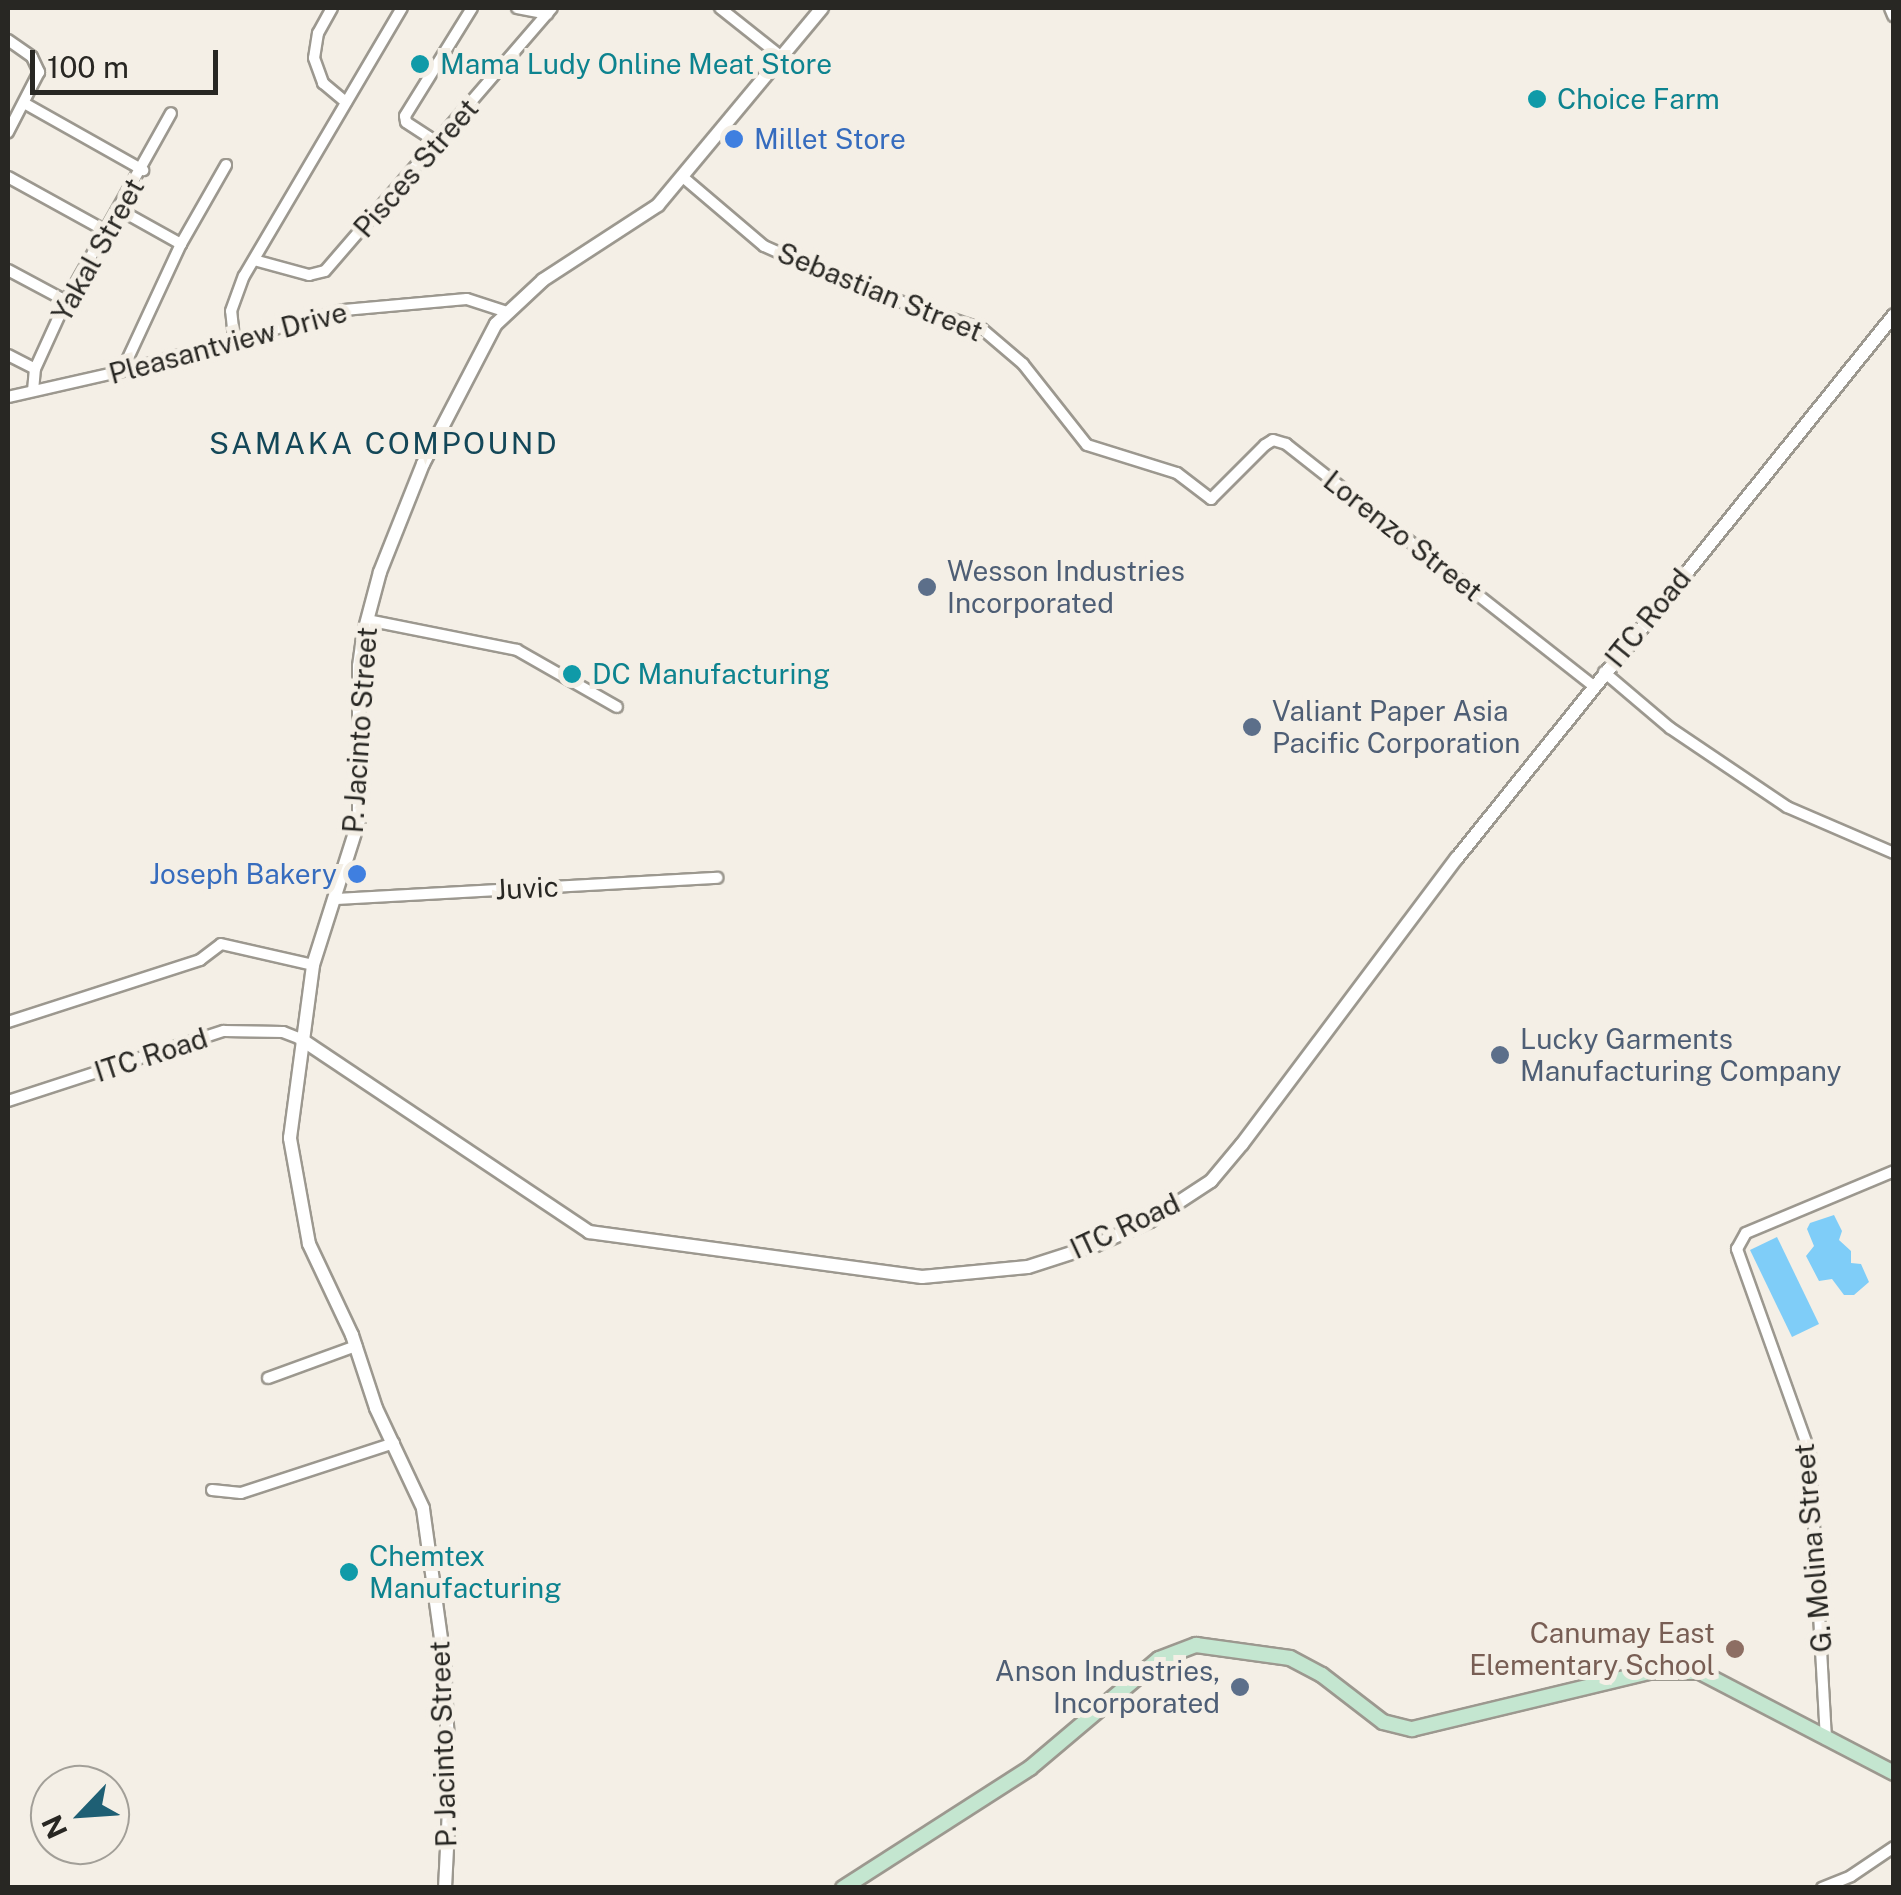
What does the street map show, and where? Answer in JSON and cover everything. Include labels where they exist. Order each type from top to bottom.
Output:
[{"type":"main road","points":[[843,1888],[1030,1768],[1159,1659],[1196,1644],[1290,1658],[1322,1676],[1382,1722],[1402,1728],[1444,1724],[1669,1670],[1716,1678],[1894,1774]]},
{"type":"street","points":[[332,8],[318,33],[314,58],[323,84],[346,102]]},
{"type":"street","points":[[234,338],[233,302],[254,260],[402,8]]},
{"type":"street","points":[[438,142],[406,122],[405,116],[472,8]]},
{"type":"street","points":[[517,8],[549,11]]},
{"type":"street","points":[[720,8],[783,58]]},
{"type":"street","name":"P. Jacinto Street","points":[[445,1888],[450,1806],[444,1660],[422,1508],[356,1346],[308,1244],[292,1158],[301,1040],[312,965],[337,898],[358,820],[359,666],[368,620],[389,546],[430,449],[469,368],[507,312],[543,280],[644,216],[684,178],[822,8]]},
{"type":"street","points":[[1891,8],[1894,15]]},
{"type":"street","name":"Pisces Street","points":[[254,260],[309,274],[325,270],[549,11]]},
{"type":"street","points":[[8,40],[28,52],[38,67],[24,103],[9,125]]},
{"type":"street","points":[[24,103],[143,170]]},
{"type":"street","name":"Yakal Street","points":[[33,391],[36,369],[66,301],[143,170],[171,112]]},
{"type":"street","points":[[122,372],[181,244],[226,165]]},
{"type":"street","points":[[8,177],[106,231]]},
{"type":"street","name":"Sebastian Street","points":[[684,178],[764,246],[852,284],[982,329],[1023,364],[1087,445],[1177,472],[1208,498],[1218,497]]},
{"type":"street","points":[[120,210],[181,244]]},
{"type":"street","points":[[8,270],[66,301]]},
{"type":"street","name":"Pleasantview Drive","points":[[8,398],[122,372],[344,310],[452,298],[482,301],[507,312]]},
{"type":"street","name":"ITC Road","points":[[8,1100],[224,1032],[283,1032],[301,1040],[589,1232],[922,1276],[1028,1268],[1150,1221],[1211,1181],[1604,672],[1894,315]]},
{"type":"street","points":[[8,355],[36,369]]},
{"type":"street","name":"Lorenzo Street","points":[[1218,497],[1265,444],[1273,440],[1286,444],[1593,686]]},
{"type":"street","points":[[368,620],[517,650],[618,706]]},
{"type":"street","points":[[1604,672],[1670,728],[1787,807],[1894,853]]},
{"type":"street","name":"Juvic","points":[[337,898],[717,878]]},
{"type":"street","points":[[8,1022],[200,960],[221,944],[312,965]]},
{"type":"street","name":"G. Molina Street","points":[[1826,1739],[1810,1453],[1737,1249],[1739,1240],[1755,1228],[1894,1171]]},
{"type":"street","points":[[268,1378],[356,1346]]},
{"type":"street","points":[[212,1490],[241,1493],[394,1443]]},
{"type":"street","points":[[1822,1888],[1853,1882],[1894,1847]]},
{"type":"water","points":[[1834,1215],[1842,1231],[1839,1240],[1851,1251],[1851,1263],[1861,1264],[1869,1282],[1854,1295],[1844,1295],[1832,1279],[1819,1281],[1806,1256],[1814,1246],[1807,1229],[1810,1223]]},
{"type":"water","points":[[1777,1237],[1819,1324],[1792,1337],[1750,1250]]},
{"type":"place","name":"Mama Ludy Online Meat Store","points":[[420,64]]},
{"type":"place","name":"Choice Farm","points":[[1537,99]]},
{"type":"place","name":"Millet Store","points":[[734,139]]},
{"type":"place","name":"Wesson Industries Incorporated","points":[[927,587]]},
{"type":"place","name":"DC Manufacturing","points":[[572,674]]},
{"type":"place","name":"Valiant Paper Asia Pacific Corporation","points":[[1252,727]]},
{"type":"place","name":"Joseph Bakery","points":[[357,874]]},
{"type":"place","name":"Lucky Garments Manufacturing Company","points":[[1500,1055]]},
{"type":"place","name":"Chemtex Manufacturing","points":[[349,1572]]},
{"type":"place","name":"Canumay East Elementary School","points":[[1735,1649]]},
{"type":"place","name":"Anson Industries, Incorporated","points":[[1240,1687]]},
{"type":"district","name":"SAMAKA COMPOUND","points":[[384,443]]}]
